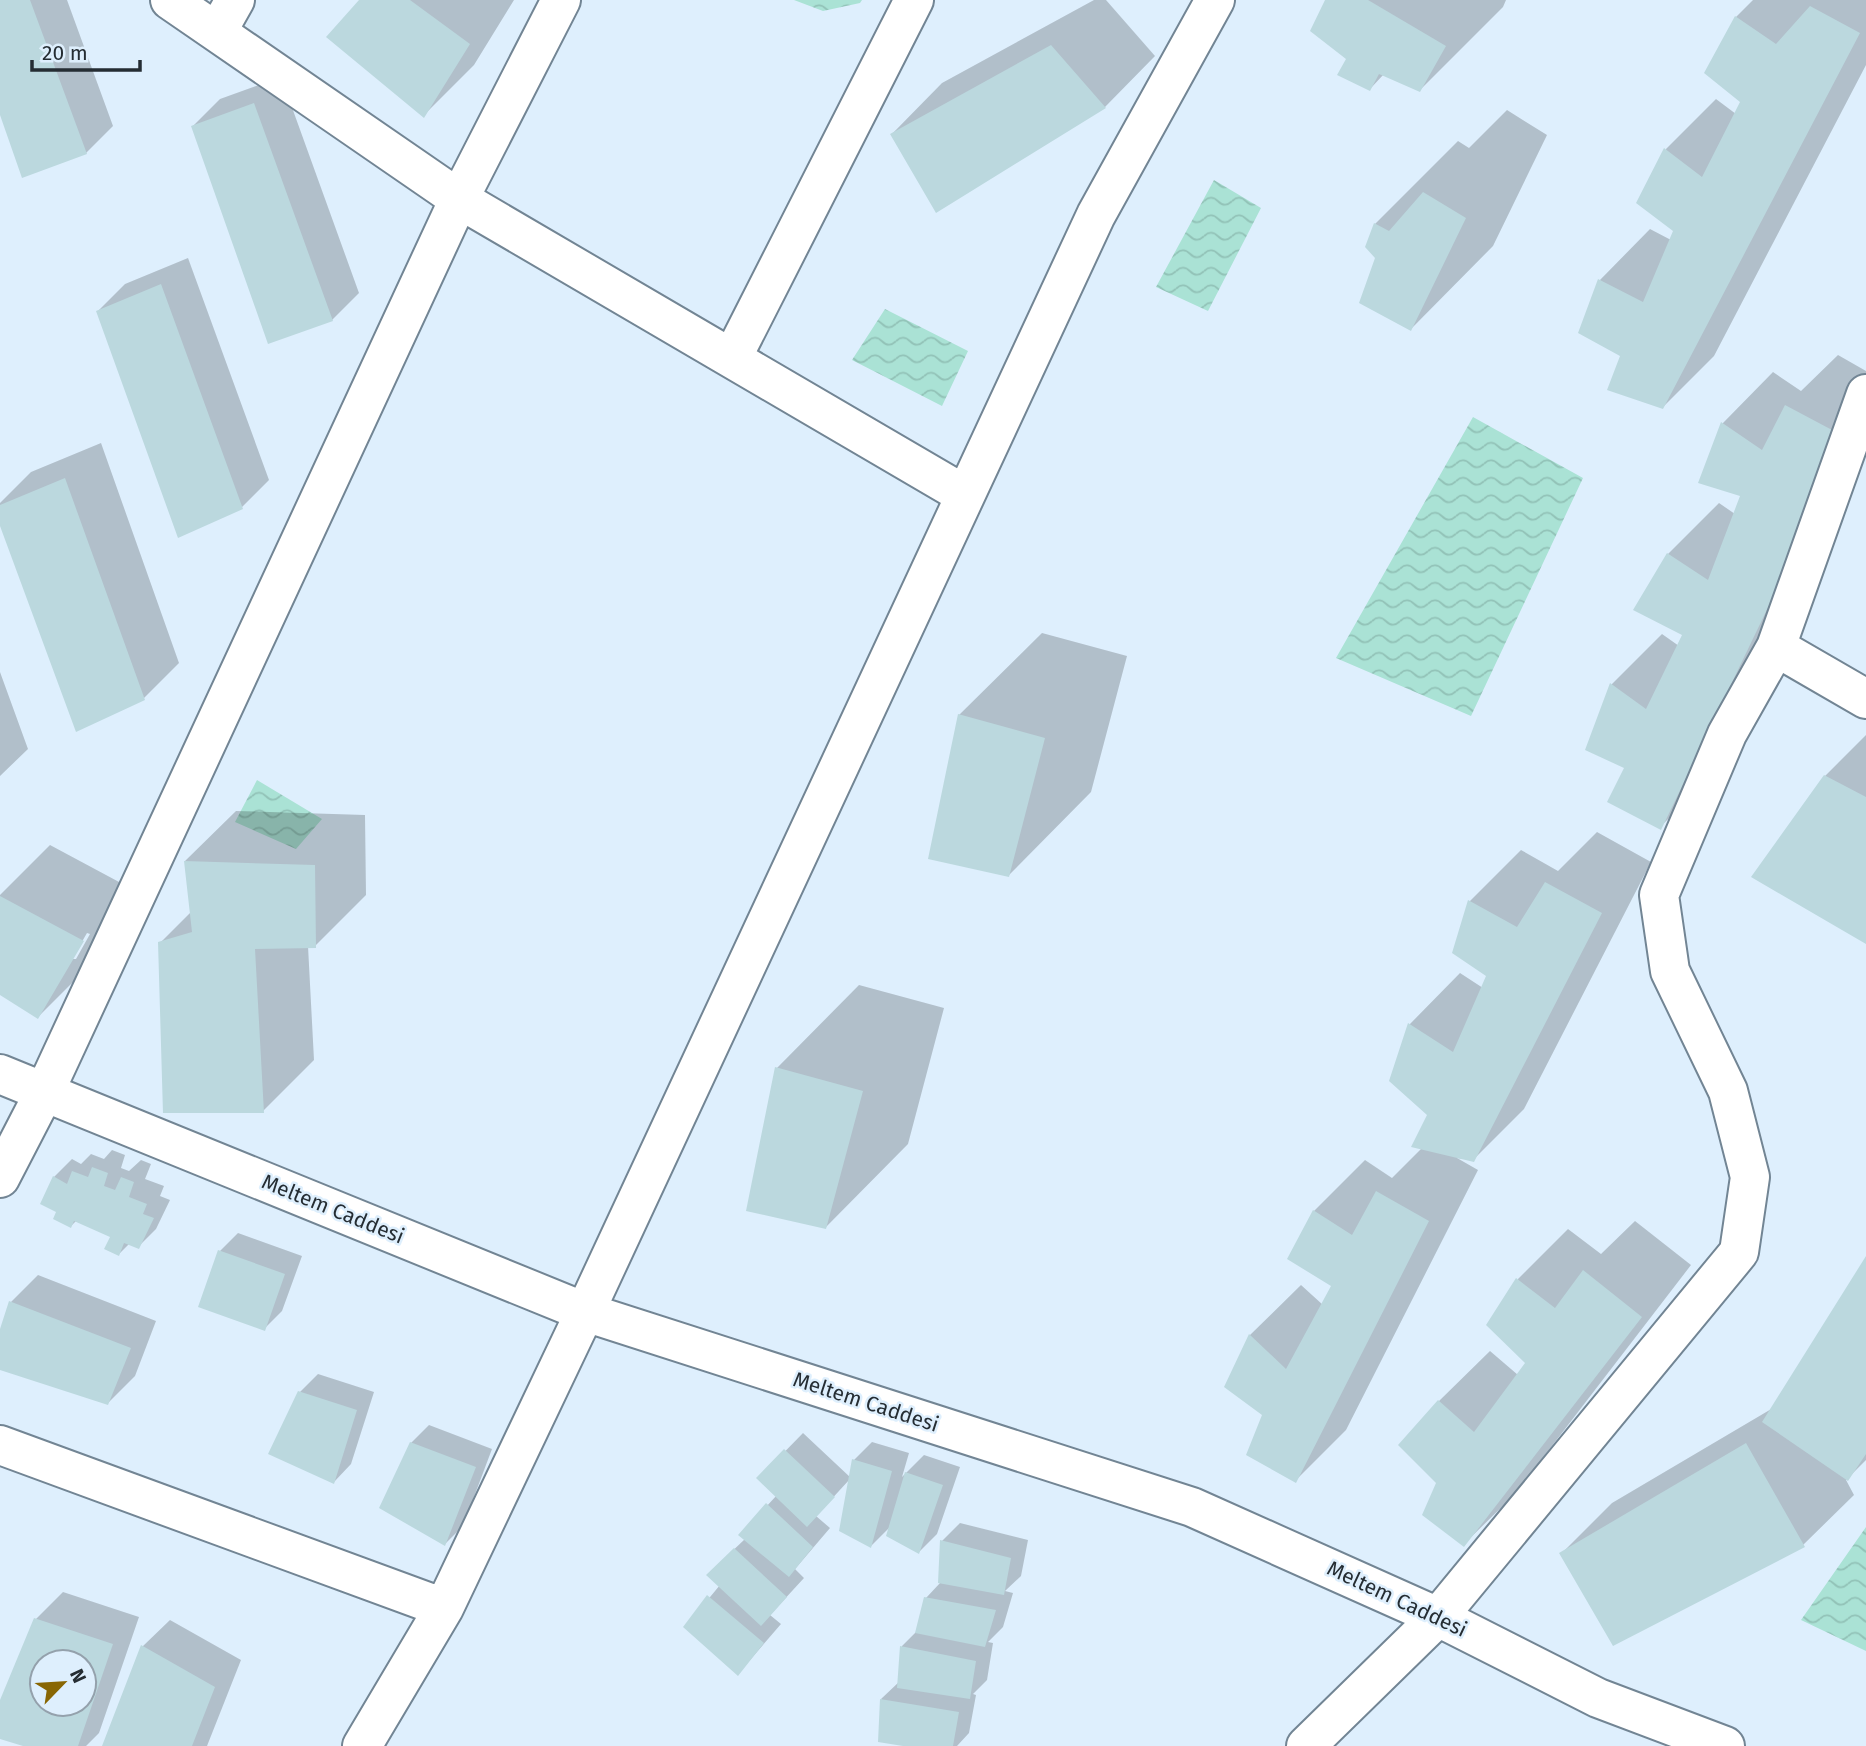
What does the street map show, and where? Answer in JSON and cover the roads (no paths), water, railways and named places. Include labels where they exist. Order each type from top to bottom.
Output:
[{"type":"street","points":[[170,0],[226,16],[459,199],[965,495]]},
{"type":"street","points":[[0,1178],[45,1091],[459,199],[561,0]]},
{"type":"street","points":[[732,358],[914,0]]},
{"type":"street","points":[[362,1746],[444,1608],[585,1312],[1096,215],[1216,0]]},
{"type":"street","points":[[1307,1746],[1438,1617],[1739,1252],[1749,1177],[1728,1091],[1670,971],[1659,895],[1727,734],[1776,647],[1866,394]]},
{"type":"street","points":[[1776,647],[1866,699]]},
{"type":"street","name":"Meltem Caddesi","points":[[0,1074],[585,1312],[1192,1507],[1438,1617],[1598,1698],[1725,1746]]},
{"type":"street","points":[[0,1445],[444,1608]]},
{"type":"water","points":[[794,0],[862,0],[860,3],[823,11]]},
{"type":"water","points":[[1214,180],[1261,208],[1208,311],[1156,287]]},
{"type":"water","points":[[885,309],[968,351],[942,406],[852,360]]},
{"type":"water","points":[[1473,417],[1583,478],[1471,716],[1336,658]]},
{"type":"water","points":[[257,780],[322,819],[296,849],[235,822]]},
{"type":"water","points":[[1866,1527],[1866,1651],[1801,1620]]}]
